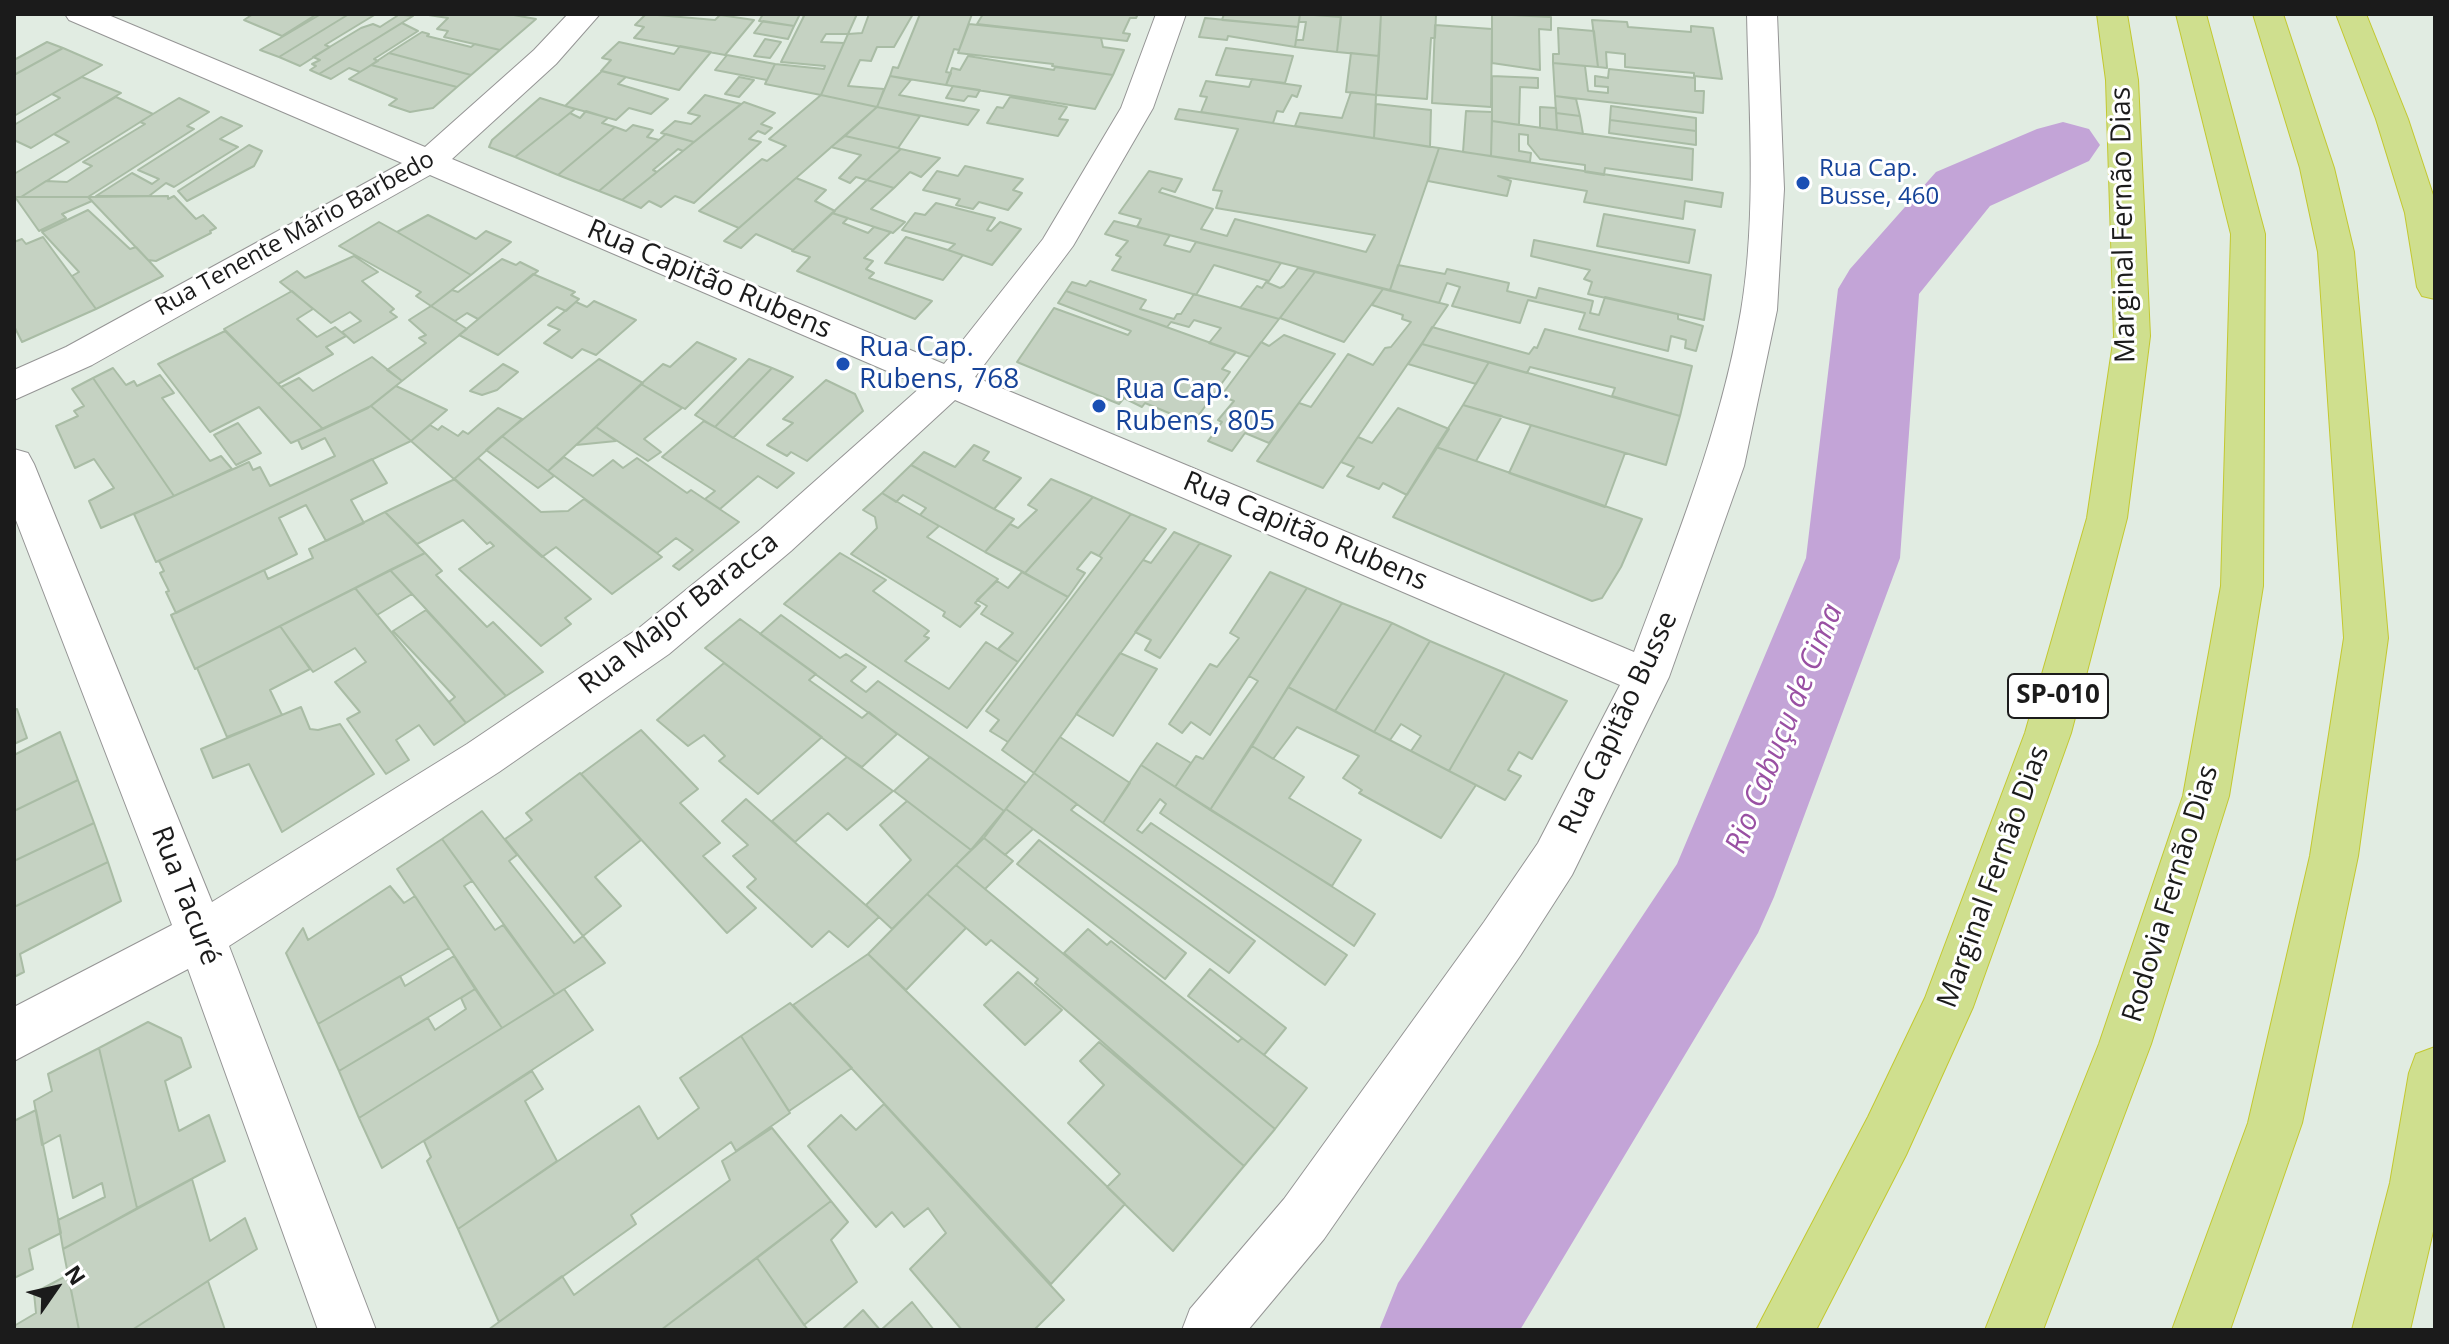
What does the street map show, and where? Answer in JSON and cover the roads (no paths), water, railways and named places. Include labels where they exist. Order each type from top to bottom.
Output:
[{"type":"highway","name":"Marginal Fernão Dias","points":[[1785,1330],[1887,1136],[1947,1007],[2048,733],[2107,518],[2132,336],[2122,80],[2112,14]]},
{"type":"highway","name":"Rodovia Fernão Dias","points":[[2014,1330],[2125,1044],[2206,796],[2242,586],[2248,234],[2191,14]]},
{"type":"highway","points":[[2201,1330],[2275,1123],[2334,856],[2366,638],[2336,252],[2317,168],[2268,14]]},
{"type":"highway","points":[[2351,14],[2392,119],[2422,213],[2435,287]]},
{"type":"highway","points":[[2381,1330],[2417,1183],[2435,1073]]},
{"type":"street","name":"Rua Capitão Rubens","points":[[80,14],[1647,677]]},
{"type":"street","name":"Rua Tenente Mário Barbedo","points":[[14,386],[79,356],[429,162],[545,57],[585,14]]},
{"type":"street","name":"Rua Major Baracca","points":[[14,1035],[201,936],[483,758],[654,641],[776,540],[951,382],[1056,246],[1137,108],[1171,14]]},
{"type":"street","name":"Rua Capitão Busse","points":[[1211,1330],[1304,1219],[1502,939],[1555,859],[1647,677],[1724,466],[1759,310],[1767,189],[1762,14]]},
{"type":"street","name":"Rua Tacuré","points":[[14,464],[201,936],[347,1330]]},
{"type":"waterway","name":"Rio Cabuçu de Cima","points":[[1445,1330],[1719,897],[1853,558],[1879,289],[1963,189],[2063,145]]},
{"type":"place","name":"Rua Cap. Busse, 460","points":[[1803,183]]},
{"type":"place","name":"Rua Cap. Rubens, 768","points":[[843,364]]},
{"type":"place","name":"Rua Cap. Rubens, 805","points":[[1099,406]]}]
